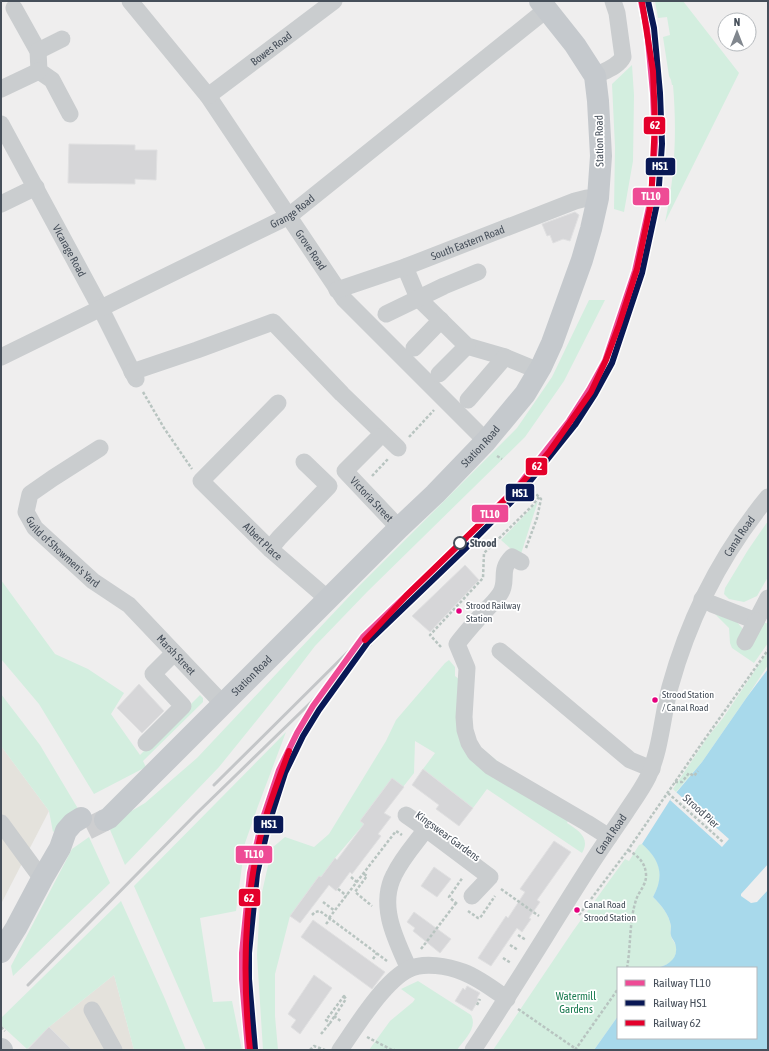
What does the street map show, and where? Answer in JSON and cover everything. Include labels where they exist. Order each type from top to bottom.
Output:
[{"type":"main road","name":"Station Road","points":[[1,952],[16,928],[60,848],[66,831],[73,823],[93,819],[131,796],[399,528],[435,494],[486,441],[525,394],[539,371],[552,343],[582,260],[591,229],[598,198],[601,156],[595,76],[575,45],[544,5]]},
{"type":"street","name":"Grove Road","points":[[130,1],[208,96],[337,290],[352,308],[486,441]]},
{"type":"street","name":"Bowes Road","points":[[208,96],[334,1]]},
{"type":"street","points":[[595,76],[615,66],[623,57],[613,1]]},
{"type":"street","name":"Grange Road","points":[[1,357],[289,216],[544,5]]},
{"type":"street","points":[[14,8],[38,51],[46,76],[70,114]]},
{"type":"street","points":[[38,51],[62,39]]},
{"type":"street","points":[[1,89],[46,76]]},
{"type":"street","name":"Vicarage Road","points":[[1,124],[101,309],[134,375]]},
{"type":"street","points":[[1,204],[36,187]]},
{"type":"street","name":"South Eastern Road","points":[[337,290],[405,267],[569,203],[587,198],[598,198]]},
{"type":"street","points":[[405,267],[415,290],[441,320],[467,346],[505,357],[539,371]]},
{"type":"street","points":[[386,314],[415,290],[444,286],[478,272]]},
{"type":"street","points":[[414,348],[441,320]]},
{"type":"street","points":[[134,375],[273,322],[342,394],[398,448]]},
{"type":"street","points":[[439,374],[467,346]]},
{"type":"street","points":[[468,400],[505,357]]},
{"type":"street","points":[[201,481],[278,403]]},
{"type":"street","name":"Victoria Street","points":[[379,437],[345,471],[399,528]]},
{"type":"street","name":"Guild of Showmen's Yard","points":[[100,448],[30,494],[26,512],[35,528],[93,581],[129,605]]},
{"type":"street","points":[[270,549],[329,486],[304,462]]},
{"type":"street","name":"Albert Place","points":[[201,481],[270,549],[328,599]]},
{"type":"street","name":"Canal Road","points":[[473,1050],[512,1006],[555,920],[608,837],[641,789],[652,768],[657,751],[664,713],[675,669],[687,634],[702,599],[725,558],[768,497]]},
{"type":"street","points":[[521,562],[512,557],[506,563],[504,584],[501,593],[467,630],[457,644],[466,668],[464,724],[467,737],[474,753],[490,767],[608,837]]},
{"type":"street","points":[[745,642],[768,598]]},
{"type":"street","points":[[702,599],[756,621]]},
{"type":"street","name":"Marsh Street","points":[[129,605],[223,704]]},
{"type":"street","points":[[500,651],[630,760],[652,768]]},
{"type":"street","points":[[146,743],[183,706],[153,674],[174,653]]},
{"type":"street","name":"Kingswear Gardens","points":[[407,816],[490,877],[467,904]]},
{"type":"street","points":[[1,823],[42,879]]},
{"type":"street","name":"Kingswear Gardens","points":[[409,969],[390,924],[388,911],[388,891],[394,873],[426,829]]},
{"type":"street","points":[[334,1050],[355,1030],[387,986],[409,969],[419,966],[435,966],[455,969],[473,976],[512,1006]]},
{"type":"street","points":[[92,1010],[114,1050]]},
{"type":"path","points":[[134,375],[164,428],[201,481]]},
{"type":"path","points":[[521,562],[537,518],[541,499],[534,492]]},
{"type":"path","points":[[442,648],[430,634],[483,578],[484,553],[532,506],[539,497]]},
{"type":"path","points":[[460,602],[465,606]]},
{"type":"path","name":"Canal Road","points":[[578,916],[669,794],[675,782],[768,650]]},
{"type":"path","points":[[675,782],[682,782],[689,773],[694,776],[698,770]]},
{"type":"path","name":"Strood Pier","points":[[669,794],[723,842]]},
{"type":"path","points":[[326,924],[396,831],[405,837]]},
{"type":"path","points":[[380,843],[385,846]]},
{"type":"path","points":[[627,967],[636,903],[645,884],[646,878],[641,860],[628,850]]},
{"type":"path","points":[[367,860],[371,864]]},
{"type":"path","name":"Kingswear Gardens","points":[[456,903],[450,896],[464,873]]},
{"type":"path","points":[[364,874],[367,876],[355,893],[375,908]]},
{"type":"path","points":[[351,877],[357,882]]},
{"type":"path","points":[[419,952],[456,903],[467,904],[478,918],[480,918],[504,885]]},
{"type":"path","points":[[501,888],[544,919]]},
{"type":"path","points":[[338,889],[347,896]]},
{"type":"path","points":[[323,902],[335,911]]},
{"type":"path","points":[[312,915],[314,912],[320,911],[389,962]]},
{"type":"path","points":[[337,931],[341,926]]},
{"type":"path","points":[[356,944],[359,940]]},
{"type":"path","points":[[510,945],[523,953]]},
{"type":"path","points":[[372,959],[377,953]]},
{"type":"path","points":[[512,1006],[575,1049],[617,990]]},
{"type":"path","points":[[321,1034],[330,1023],[346,999],[344,996],[326,1020],[330,1023]]},
{"type":"path","points":[[477,1005],[480,1000]]},
{"type":"path","points":[[355,1030],[376,1042],[395,1050]]},
{"type":"path","points":[[310,1050],[314,1046],[323,1050],[334,1050]]},
{"type":"shaded area","points":[[1,746],[49,811],[1,904]]},
{"type":"shaded area","points":[[114,975],[134,1050],[27,1049],[49,1027]]},
{"type":"green space","points":[[655,1],[683,1],[717,45],[717,52],[723,52],[739,73],[665,222],[673,171],[675,119],[673,85],[669,76],[663,37],[670,35],[667,17],[658,18]]},
{"type":"green space","points":[[632,65],[634,95],[633,161],[624,212],[614,209],[615,147],[612,84]]},
{"type":"green space","points":[[589,300],[605,300],[564,381],[525,437],[367,592],[315,646],[219,767],[125,865],[108,825],[145,803],[197,758],[359,586],[517,428],[552,377]]},
{"type":"green space","points":[[538,501],[520,557],[501,540]]},
{"type":"green space","points":[[768,521],[768,577],[757,596],[744,602],[729,599],[724,594],[725,588]]},
{"type":"green space","points":[[1,580],[55,654],[88,669],[124,693],[111,714],[140,755],[200,695],[203,698],[203,702],[143,761],[146,767],[94,794],[39,704],[1,659]]},
{"type":"green space","points":[[715,614],[737,622],[742,628],[742,633],[764,622],[768,624],[768,643],[754,663],[732,648],[730,643],[729,628]]},
{"type":"green space","points":[[768,651],[768,665],[702,762],[676,792],[673,789]]},
{"type":"green space","points":[[449,660],[455,667],[455,676],[460,680],[458,729],[569,819],[567,823],[579,832],[584,839],[585,843],[582,853],[487,789],[473,808],[423,769],[435,753],[415,741],[414,773],[403,787],[392,779],[360,821],[364,824],[321,877],[319,876],[290,916],[275,974],[275,1016],[278,1050],[263,1050],[257,955],[260,901],[272,848],[285,837],[314,847],[329,834],[386,741],[396,720]]},
{"type":"green space","points":[[1,694],[40,745],[80,812],[53,832],[49,811],[1,746]]},
{"type":"green space","points":[[286,732],[245,843],[236,911],[200,918],[213,1002],[232,1001],[242,1050],[206,1050],[134,886]]},
{"type":"green space","points":[[89,837],[110,883],[13,976],[11,966],[72,849]]},
{"type":"green space","name":"Watermill Gardens","points":[[642,844],[653,856],[659,869],[659,882],[653,897],[664,910],[670,922],[671,936],[676,946],[675,955],[671,962],[660,967],[617,967],[617,1017],[594,1050],[493,1050],[573,931],[625,859],[629,861],[639,845]]},
{"type":"green space","points":[[121,901],[186,1050],[134,1050],[114,975],[49,1027],[27,1049],[1,1025],[1,1018]]},
{"type":"green space","points":[[418,981],[471,1015],[473,1025],[469,1034],[457,1050],[369,1050],[390,1021],[415,999],[401,989]]},
{"type":"water","points":[[768,669],[768,1050],[594,1050],[617,1017],[617,1039],[757,1039],[757,967],[660,967],[672,960],[676,953],[676,948],[671,936],[671,926],[667,914],[653,897],[659,882],[659,868],[653,856],[642,844],[670,800],[702,762]]},
{"type":"pier","points":[[676,792],[729,839],[722,847],[670,800]]},
{"type":"pier","points":[[768,864],[768,890],[757,902],[751,903],[741,896],[741,894]]},
{"type":"building","points":[[69,144],[135,145],[135,150],[157,150],[156,180],[135,179],[135,184],[68,183]]},
{"type":"building","points":[[575,212],[579,215],[570,241],[563,239],[553,243],[550,235],[547,236],[542,224]]},
{"type":"building","points":[[465,565],[479,580],[430,632],[412,616]]},
{"type":"building","points":[[139,684],[164,711],[142,733],[117,708]]},
{"type":"building","points":[[423,769],[473,808],[459,826],[436,809],[439,805],[412,785]]},
{"type":"building","points":[[392,778],[404,787],[384,813],[391,817],[378,834],[381,836],[352,874],[350,872],[336,891],[329,885],[300,923],[290,916],[319,876],[321,877],[335,858],[337,860],[364,824],[360,821]]},
{"type":"building","points":[[554,841],[571,852],[537,900],[540,902],[529,918],[531,919],[522,932],[517,928],[491,966],[478,958],[506,916],[508,918],[525,892],[520,889]]},
{"type":"building","points":[[434,867],[451,879],[437,897],[421,886]]},
{"type":"building","points":[[414,912],[451,939],[440,953],[413,931],[415,928],[407,922]]},
{"type":"building","points":[[313,920],[385,972],[372,989],[301,937]]},
{"type":"building","points":[[314,975],[332,988],[300,1034],[291,1027],[296,1020],[288,1014]]},
{"type":"building","points":[[467,986],[480,993],[477,998],[479,999],[472,1011],[455,1001],[463,988],[465,990]]},
{"type":"building","points":[[49,1027],[72,1050],[27,1050]]},
{"type":"tunnel","points":[[87,829],[105,820]]},
{"type":"railway","points":[[214,785],[363,637]]},
{"type":"railway","points":[[28,985],[197,813],[370,645]]},
{"type":"rail line","name":"TL10","points":[[248,1050],[242,979],[242,953],[250,873],[262,821],[279,770],[297,733],[313,706],[363,637],[518,486],[569,421],[589,390],[605,361],[635,271],[651,198],[655,143],[653,93],[647,29],[641,1]]},
{"type":"rail line","name":"HS1","points":[[255,1049],[249,979],[249,953],[257,874],[269,823],[285,773],[303,736],[319,710],[368,642],[467,547],[523,490],[575,425],[595,394],[612,363],[642,273],[658,199],[662,144],[660,93],[654,28],[648,1]]},
{"type":"rail line","name":"62","points":[[365,640],[406,596],[519,486],[549,452],[591,392],[606,360],[637,269],[651,203],[655,122],[653,71],[642,2]]},
{"type":"rail line","name":"62","points":[[250,1050],[247,1022],[245,965],[248,908],[257,851],[264,823],[289,751]]},
{"type":"place","name":"Strood","points":[[460,543]]},
{"type":"place","name":"Strood Railway Station","points":[[459,611]]},
{"type":"place","name":"Strood Station / Canal Road","points":[[655,700]]},
{"type":"place","name":"Canal Road Strood Station","points":[[577,910]]}]
